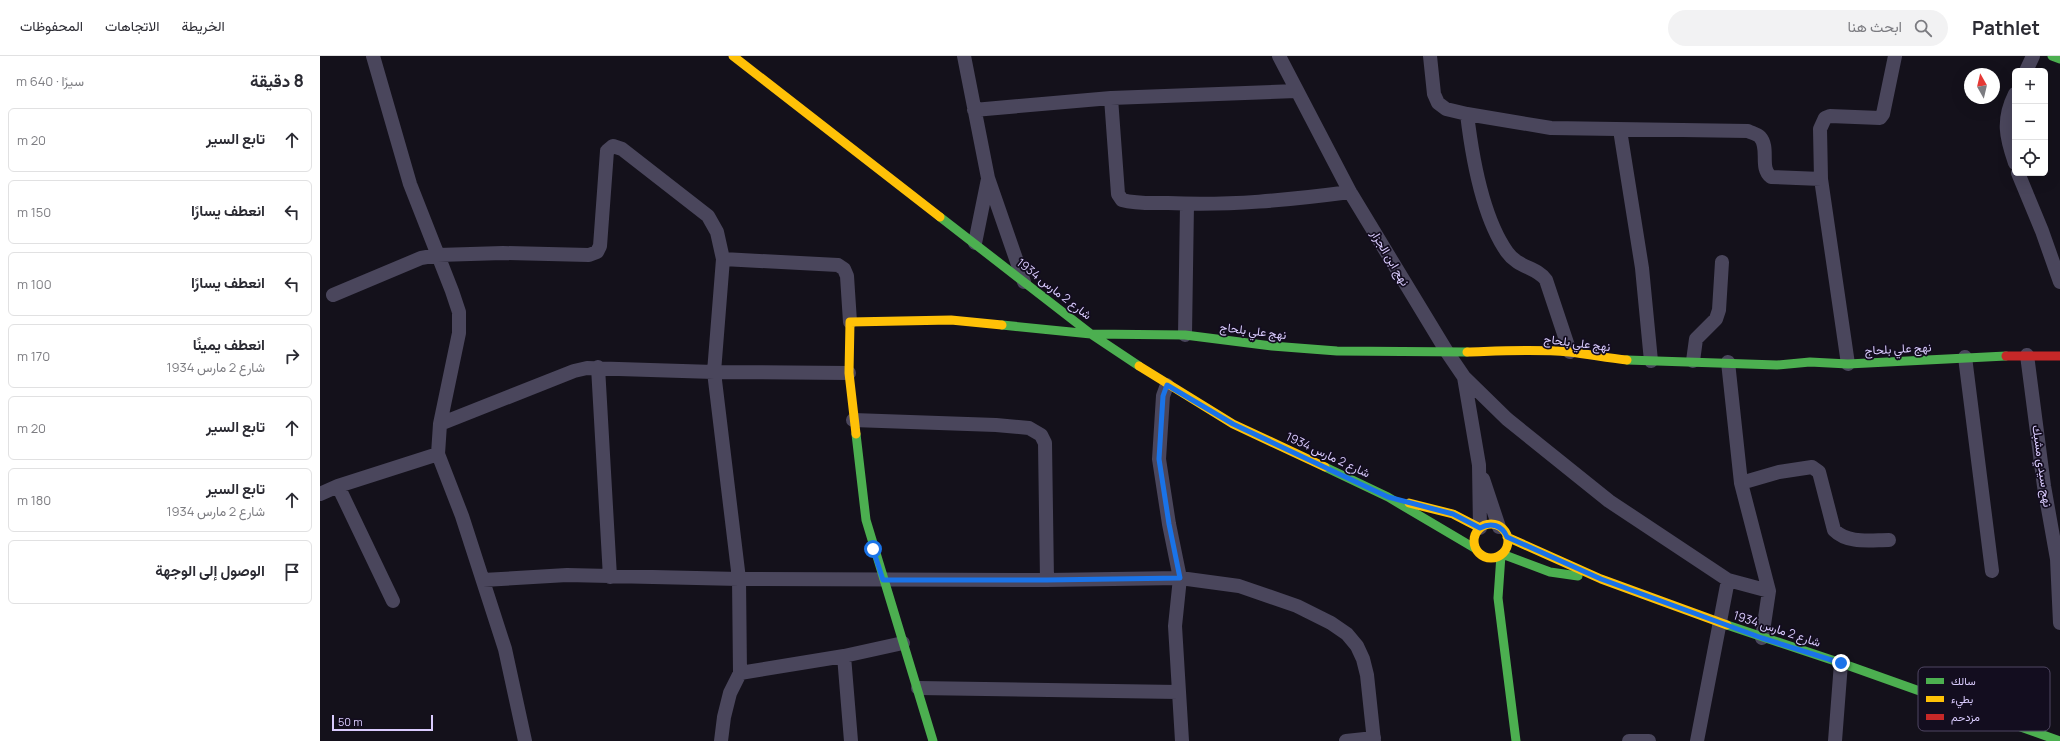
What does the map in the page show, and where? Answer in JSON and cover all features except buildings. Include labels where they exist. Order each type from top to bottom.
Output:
[{"type":"street","points":[[373,56],[410,184],[452,290],[459,319],[459,333],[455,357],[440,424],[438,454],[483,580],[505,649],[525,741]]},
{"type":"street","name":"شارع 2 مارس 1934","points":[[733,56],[1091,334],[1167,385],[1233,424],[1388,497],[1478,552]]},
{"type":"street","points":[[964,56],[988,178],[1024,282]]},
{"type":"street","name":"نهج ابن الجزار","points":[[1279,56],[1350,192],[1447,352],[1464,377],[1479,465]]},
{"type":"street","points":[[1430,56],[1434,94],[1438,103],[1446,109],[1467,114],[1552,128],[1748,131],[1760,137],[1767,174],[1772,177],[1821,179]]},
{"type":"street","points":[[1848,364],[1821,179],[1820,129],[1825,118],[1830,116],[1880,118],[1884,114],[1895,56]]},
{"type":"street","points":[[2028,68],[2034,56]]},
{"type":"street","points":[[2052,56],[2060,58]]},
{"type":"street","points":[[974,110],[1112,98],[1296,91]]},
{"type":"street","points":[[1112,98],[1119,198],[1127,202],[1187,204],[1284,200],[1350,192]]},
{"type":"street","points":[[2012,100],[2008,109],[2006,120],[2009,145],[2012,154]]},
{"type":"street","points":[[1467,114],[1473,158],[1485,203],[1499,238],[1507,253],[1515,262],[1542,275],[1546,280],[1570,352]]},
{"type":"street","points":[[1620,130],[1642,268],[1651,362]]},
{"type":"street","points":[[333,295],[421,258],[438,255],[504,253],[589,255],[597,252],[600,246],[607,151],[613,146],[622,149],[708,216],[717,232],[723,259],[714,372],[739,579],[740,672],[728,699],[720,741]]},
{"type":"street","points":[[2019,176],[2042,231],[2060,282]]},
{"type":"street","points":[[975,243],[988,178]]},
{"type":"street","points":[[1185,335],[1187,204]]},
{"type":"street","points":[[723,259],[838,265],[844,269],[847,276],[850,322],[849,373],[866,520],[933,741]]},
{"type":"street","points":[[1693,361],[1696,339],[1716,319],[1719,310],[1722,262]]},
{"type":"street","name":"نهج علي بلحاج","points":[[850,322],[951,320],[1091,334],[1185,335],[1272,346],[1337,351],[1447,352],[1534,350],[1570,352],[1602,358],[1651,362],[1693,361],[1777,365],[1810,362],[1848,364],[1965,357],[2027,355],[2060,356]]},
{"type":"street","name":"نهج سيدي مشبك","points":[[2027,355],[2044,486],[2059,559],[2060,623]]},
{"type":"street","points":[[1965,357],[1992,571]]},
{"type":"street","points":[[1728,362],[1741,483],[1769,591],[1762,638]]},
{"type":"street","points":[[440,424],[574,371],[598,367],[714,372],[849,373]]},
{"type":"street","points":[[598,367],[610,577]]},
{"type":"street","points":[[1464,377],[1506,419],[1609,501],[1728,580],[1769,591]]},
{"type":"street","points":[[1167,385],[1163,396],[1159,459],[1169,524],[1180,578],[1175,626],[1182,741]]},
{"type":"street","points":[[854,420],[996,425],[1029,428],[1037,431],[1044,438],[1045,443],[1047,580]]},
{"type":"street","points":[[320,494],[338,486],[438,454]]},
{"type":"street","points":[[1479,465],[1480,528],[1474,538],[1478,552],[1498,598]]},
{"type":"street","points":[[1478,552],[1491,558],[1501,554],[1507,546],[1479,465]]},
{"type":"street","points":[[1741,483],[1779,472],[1812,467],[1819,472],[1834,530],[1839,535],[1848,540],[1889,540]]},
{"type":"street","points":[[338,486],[393,601]]},
{"type":"street","name":"شارع 2 مارس 1934","points":[[1388,497],[1453,514],[1480,528]]},
{"type":"street","points":[[1480,528],[1489,524],[1503,532]]},
{"type":"street","name":"شارع 2 مارس 1934","points":[[1503,532],[1601,579],[1762,638],[1841,663],[1918,690]]},
{"type":"street","points":[[1501,554],[1498,598],[1516,741]]},
{"type":"street","name":"شارع 2 مارس 1934","points":[[1501,554],[1550,572],[1601,579]]},
{"type":"street","points":[[483,580],[567,575],[610,577],[883,580],[1180,578],[1239,586],[1268,594],[1331,622],[1347,634],[1357,646],[1363,659],[1367,675],[1374,739],[1346,741]]},
{"type":"street","points":[[1697,741],[1728,580]]},
{"type":"street","points":[[740,672],[844,656],[903,643]]},
{"type":"street","points":[[844,656],[851,741]]},
{"type":"street","points":[[1834,741],[1841,663]]},
{"type":"street","points":[[918,688],[1178,692]]},
{"type":"street","name":"شارع 2 مارس 1934","points":[[2032,731],[2060,741]]},
{"type":"street","points":[[1628,741],[1649,741]]},
{"type":"traffic: fast","points":[[2052,56],[2060,59]]},
{"type":"traffic: fast","points":[[940,217],[1091,334],[1139,366]]},
{"type":"traffic: fast","points":[[1002,325],[1091,334],[1185,335],[1272,346],[1337,351],[1467,352]]},
{"type":"traffic: fast","points":[[1627,360],[1777,365],[1810,362],[1848,364],[2006,356]]},
{"type":"traffic: fast","points":[[856,434],[866,520],[933,741]]},
{"type":"traffic: fast","points":[[1325,467],[1388,497],[1476,549]]},
{"type":"traffic: fast","points":[[1502,554],[1550,572],[1578,576]]},
{"type":"traffic: fast","points":[[1501,555],[1498,598],[1516,741]]},
{"type":"traffic: fast","points":[[1727,625],[1918,690]]},
{"type":"traffic: fast","points":[[2032,731],[2060,741]]},
{"type":"traffic: slow","points":[[733,56],[940,217]]},
{"type":"traffic: slow","points":[[856,434],[849,373],[850,322],[951,320],[1002,325]]},
{"type":"traffic: slow","points":[[1467,352],[1518,350],[1556,351],[1627,360]]},
{"type":"traffic: slow","points":[[1139,366],[1233,424],[1325,467]]},
{"type":"traffic: slow","points":[[1409,503],[1453,514],[1480,528]]},
{"type":"traffic: slow","points":[[1491,524],[1497,525],[1503,529],[1507,535],[1508,541],[1507,547],[1503,553],[1497,557],[1491,558],[1485,557],[1479,553],[1475,547],[1474,541],[1475,535],[1479,529],[1485,525],[1491,524]]},
{"type":"traffic: slow","points":[[1507,537],[1601,579],[1727,625]]},
{"type":"traffic: jam","points":[[2006,356],[2060,356]]},
{"type":"route","points":[[873,549],[883,580],[1180,578],[1169,524],[1159,459],[1163,396],[1167,385],[1233,424],[1388,497],[1453,514],[1480,528],[1489,524],[1494,525],[1503,530],[1507,537],[1601,579],[1762,638],[1841,663]]}]
